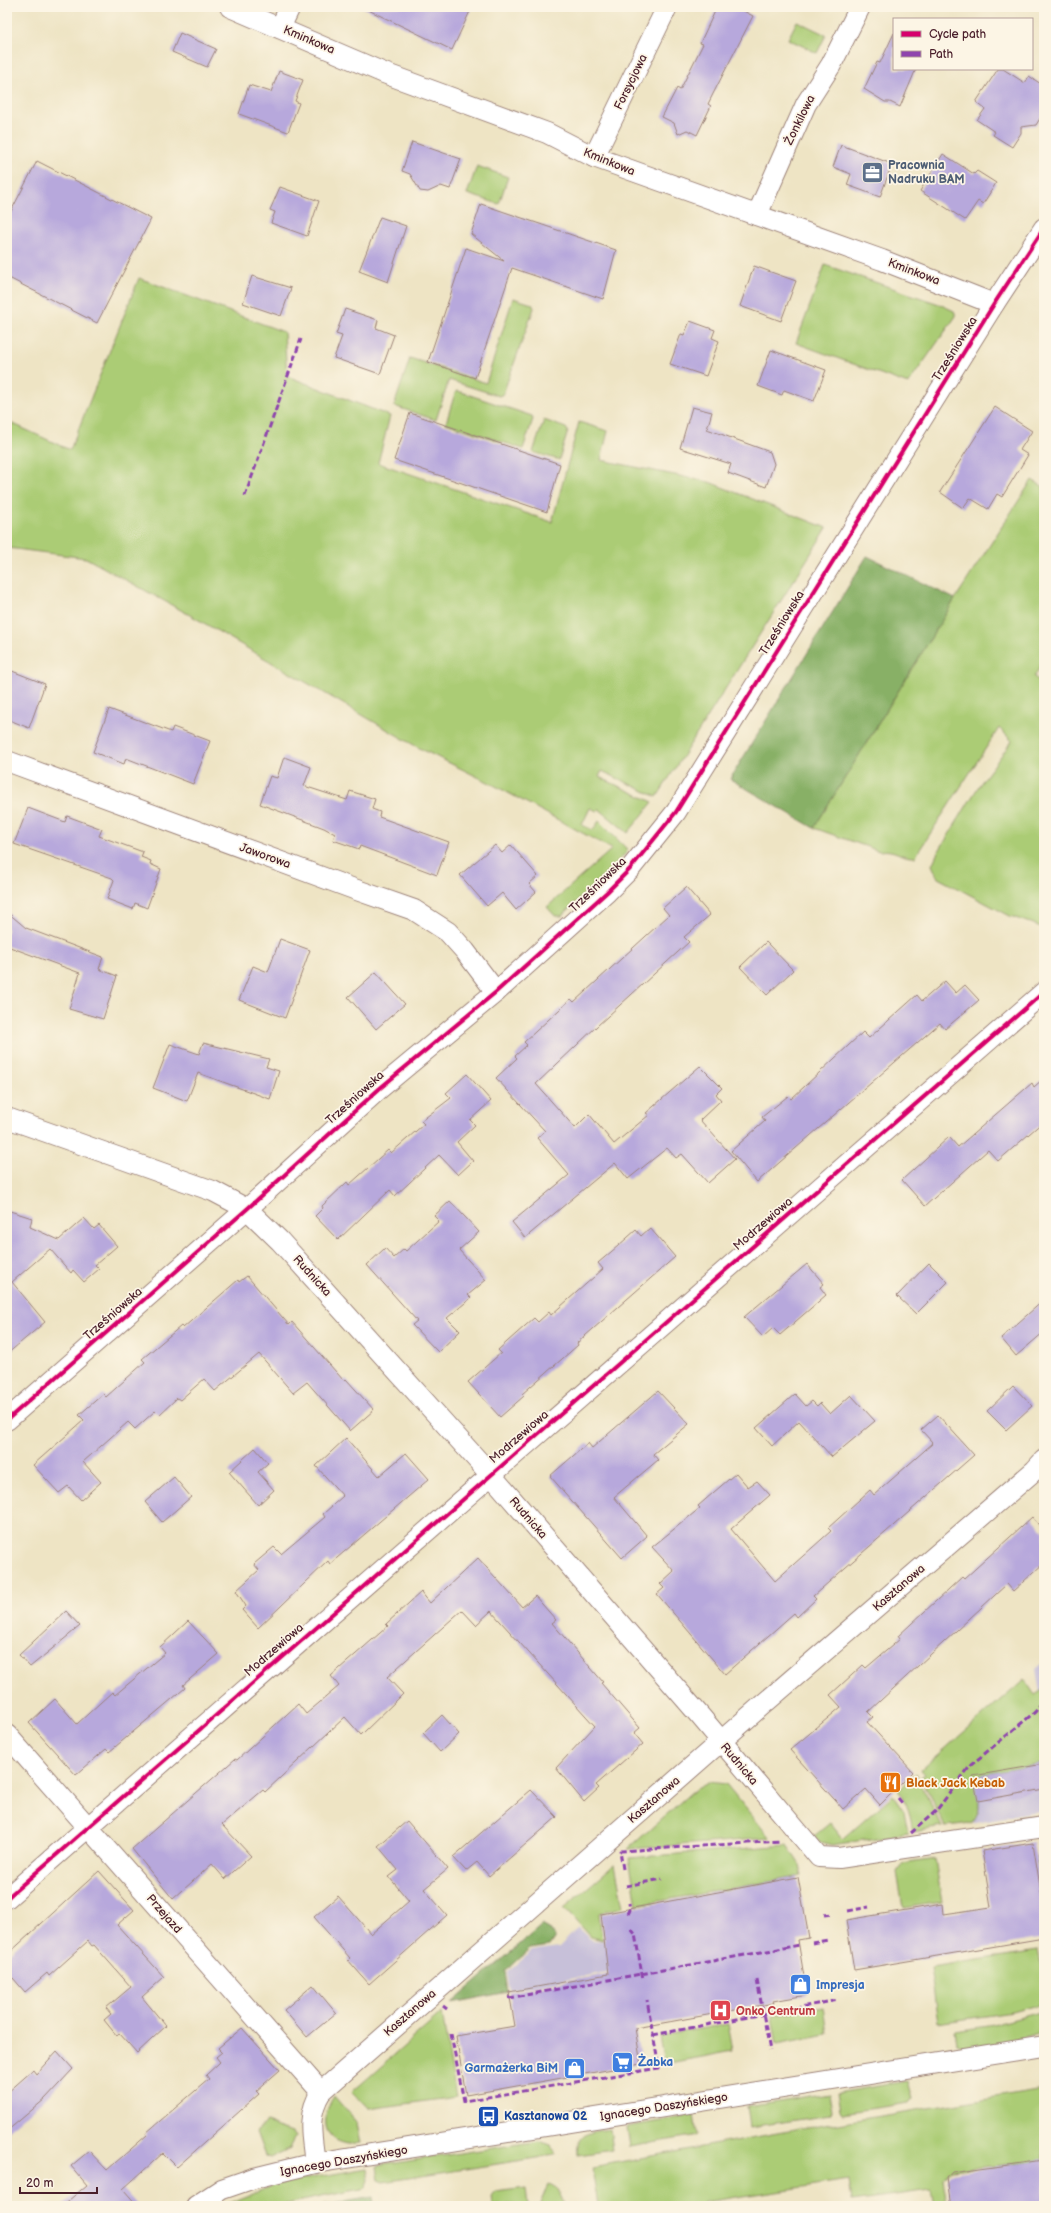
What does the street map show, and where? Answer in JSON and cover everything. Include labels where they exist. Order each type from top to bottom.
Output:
[{"type":"street","name":"Kminkowa","points":[[230,7],[384,73],[547,133],[594,157],[889,263],[994,304]]},
{"type":"street","points":[[280,28],[290,7]]},
{"type":"street","name":"Forsycjowa","points":[[594,157],[667,7]]},
{"type":"street","name":"Żonkilowa","points":[[757,215],[806,104],[831,65],[860,7]]},
{"type":"street","name":"Trześniowska","points":[[7,1420],[247,1209],[379,1089],[496,992],[607,892],[630,869],[676,812],[994,304],[1044,228]]},
{"type":"street","name":"Jaworowa","points":[[7,761],[414,910],[448,932],[465,951],[496,992]]},
{"type":"street","name":"Modrzewiowa","points":[[7,1898],[1044,992]]},
{"type":"street","name":"Rudnicka","points":[[7,1118],[213,1191],[247,1209],[280,1241],[491,1475],[819,1857],[839,1858],[1044,1827]]},
{"type":"street","name":"Kasztanowa","points":[[315,2163],[311,2117],[312,2108],[321,2092],[1035,1470],[1044,1460]]},
{"type":"street","name":"Przejazd","points":[[7,1736],[321,2092]]},
{"type":"street","name":"Ignacego Daszyńskiego","points":[[196,2206],[222,2189],[254,2178],[315,2163],[1044,2046]]},
{"type":"shaded area","points":[[1044,1662],[1044,1718],[1036,1669]]},
{"type":"shaded area","points":[[1044,1718],[1044,1810],[970,1823],[963,1780]]},
{"type":"shaded area","points":[[765,1913],[770,1942],[510,1990],[507,1973],[532,1951],[559,1947],[578,1928],[591,1940],[604,1941]]},
{"type":"green space","points":[[797,21],[826,35],[817,53],[788,39]]},
{"type":"green space","points":[[477,166],[508,177],[499,204],[467,194]]},
{"type":"green space","points":[[825,265],[939,304],[954,311],[956,316],[908,384],[796,343]]},
{"type":"green space","points":[[139,278],[284,332],[287,376],[390,416],[378,463],[552,522],[579,422],[608,431],[601,460],[709,482],[827,528],[657,797],[602,771],[599,777],[653,802],[628,833],[599,809],[597,811],[590,808],[582,825],[593,830],[599,821],[626,848],[627,852],[562,916],[555,916],[547,907],[612,849],[488,782],[419,748],[197,619],[86,558],[8,548],[7,550],[7,421],[70,450]]},
{"type":"green space","points":[[513,298],[532,304],[534,308],[503,394],[499,396],[449,380],[436,420],[394,406],[410,358],[486,383]]},
{"type":"green space","points":[[458,391],[532,416],[533,419],[523,449],[446,423],[455,393]]},
{"type":"green space","points":[[544,420],[566,428],[568,431],[559,460],[533,452]]},
{"type":"green space","points":[[1032,480],[1044,487],[1044,660],[1034,677],[1044,684],[1044,928],[1010,916],[938,878],[932,865],[937,854],[980,784],[1012,741],[999,728],[915,857],[905,856],[885,850],[879,851],[814,828],[955,599]]},
{"type":"green space","points":[[867,556],[955,599],[814,828],[730,779]]},
{"type":"green space","points":[[1024,1679],[1035,1695],[1044,1689],[1044,1769],[1043,1764],[974,1776],[979,1802],[978,1815],[975,1820],[970,1823],[945,1827],[921,1777],[925,1774],[921,1770]]},
{"type":"green space","points":[[916,1773],[942,1827],[913,1832],[908,1810],[898,1791]]},
{"type":"green space","points":[[708,1782],[726,1784],[770,1838],[628,1849],[695,1789]]},
{"type":"green space","points":[[893,1795],[904,1811],[908,1833],[832,1845],[820,1842],[814,1836],[830,1823],[843,1839]]},
{"type":"green space","points":[[787,1845],[800,1865],[802,1876],[637,1905],[629,1858]]},
{"type":"green space","points":[[1044,1856],[1044,1897],[1037,1857]]},
{"type":"green space","points":[[935,1859],[942,1902],[903,1908],[897,1872],[902,1864]]},
{"type":"green space","points":[[615,1864],[623,1907],[599,1913],[602,1940],[590,1937],[564,1908]]},
{"type":"green space","points":[[542,1925],[549,1929],[555,1937],[549,1946],[530,1949],[505,1972],[508,1992],[452,2003]]},
{"type":"green space","points":[[1038,1951],[1044,1976],[1044,2003],[1012,2012],[938,2023],[930,1967]]},
{"type":"green space","points":[[823,2007],[827,2034],[777,2044],[772,2016]]},
{"type":"green space","points":[[1044,2011],[1044,2031],[1013,2040],[987,2045],[975,2046],[957,2043],[955,2031],[993,2025]]},
{"type":"green space","points":[[442,2013],[456,2097],[368,2109],[352,2092]]},
{"type":"green space","points":[[728,2024],[733,2051],[664,2064],[659,2036]]},
{"type":"green space","points":[[907,2081],[912,2099],[909,2103],[842,2113],[840,2111],[837,2093]]},
{"type":"green space","points":[[1044,2089],[1044,2161],[951,2170],[943,2179],[947,2204],[934,2206],[931,2190],[852,2201],[849,2180],[704,2202],[704,2206],[598,2206],[592,2167],[783,2132]]},
{"type":"green space","points":[[829,2094],[832,2112],[830,2115],[750,2127],[747,2107]]},
{"type":"green space","points":[[334,2096],[357,2123],[361,2143],[340,2141],[328,2132],[326,2116]]},
{"type":"green space","points":[[694,2115],[697,2134],[629,2147],[626,2127]]},
{"type":"green space","points":[[266,2123],[292,2132],[296,2137],[290,2148],[270,2158],[265,2156],[256,2132]]},
{"type":"green space","points":[[610,2129],[613,2150],[578,2155],[579,2141],[582,2137],[591,2132]]},
{"type":"green space","points":[[539,2141],[551,2145],[555,2155],[383,2182],[378,2180],[376,2166]]},
{"type":"green space","points":[[367,2168],[369,2180],[366,2188],[277,2206],[222,2206],[277,2184]]},
{"type":"green space","points":[[548,2185],[559,2193],[564,2206],[539,2206]]},
{"type":"green space","points":[[526,2188],[528,2206],[492,2206],[491,2197],[495,2192]]},
{"type":"green space","points":[[373,2197],[374,2204],[321,2206]]},
{"type":"building","points":[[362,7],[472,7],[452,50]]},
{"type":"building","points":[[717,7],[736,7],[753,16],[708,104],[711,106],[697,135],[687,130],[678,134],[674,123],[662,117],[677,88],[680,90],[703,44],[700,43]]},
{"type":"building","points":[[180,33],[216,49],[207,67],[172,52]]},
{"type":"building","points":[[893,35],[893,70],[916,70],[900,107],[890,102],[885,102],[864,89],[877,62],[880,63]]},
{"type":"building","points":[[997,70],[1005,70],[1025,83],[1029,76],[1044,86],[1044,112],[1036,125],[1021,127],[1021,133],[1012,147],[993,135],[995,132],[977,120],[985,109],[976,102]]},
{"type":"building","points":[[279,71],[303,80],[295,101],[299,103],[288,132],[239,114],[249,85],[271,92]]},
{"type":"building","points":[[412,142],[461,159],[450,189],[441,186],[428,192],[420,191],[410,174],[402,171]]},
{"type":"building","points":[[841,145],[892,164],[880,197],[847,185],[851,174],[833,167]]},
{"type":"building","points":[[943,154],[974,174],[977,171],[996,183],[983,204],[978,201],[965,220],[920,191]]},
{"type":"building","points":[[37,161],[151,219],[97,323],[7,277],[7,219]]},
{"type":"building","points":[[280,187],[319,201],[307,236],[271,223],[275,212],[270,210]]},
{"type":"building","points":[[481,204],[616,250],[603,299],[512,268],[475,378],[428,362],[466,248],[504,261],[471,234]]},
{"type":"building","points":[[380,217],[406,226],[388,282],[359,271]]},
{"type":"building","points":[[754,266],[796,281],[781,321],[740,306]]},
{"type":"building","points":[[252,276],[291,288],[281,316],[243,303]]},
{"type":"building","points":[[345,309],[378,320],[376,328],[394,335],[380,374],[334,358],[342,336],[336,334]]},
{"type":"building","points":[[690,321],[715,330],[712,338],[719,341],[706,376],[670,364],[681,334],[684,335]]},
{"type":"building","points":[[771,350],[826,370],[814,401],[784,390],[782,395],[758,386]]},
{"type":"building","points":[[692,407],[712,412],[707,429],[770,452],[774,464],[766,487],[728,473],[731,464],[680,448]]},
{"type":"building","points":[[995,407],[1032,431],[1020,450],[1028,455],[1002,497],[997,494],[988,509],[970,498],[963,508],[940,492]]},
{"type":"building","points":[[410,413],[560,464],[547,512],[394,460]]},
{"type":"building","points":[[7,669],[45,684],[29,728],[7,719]]},
{"type":"building","points":[[109,709],[171,732],[173,727],[210,741],[193,784],[126,758],[124,764],[93,752]]},
{"type":"building","points":[[284,757],[311,767],[304,786],[347,800],[350,791],[375,799],[372,809],[380,812],[379,817],[449,842],[437,875],[360,846],[359,849],[333,840],[335,834],[324,828],[260,804],[270,776],[277,778]]},
{"type":"building","points":[[28,808],[65,822],[67,816],[102,829],[99,836],[143,852],[141,857],[151,861],[150,864],[161,869],[147,908],[135,903],[133,909],[107,899],[114,880],[112,878],[14,844]]},
{"type":"building","points":[[495,845],[502,853],[511,845],[538,876],[529,884],[536,892],[516,910],[502,893],[487,906],[460,875]]},
{"type":"building","points":[[686,887],[710,915],[684,937],[689,942],[536,1084],[575,1128],[589,1114],[614,1144],[649,1115],[646,1113],[700,1066],[722,1088],[716,1094],[721,1100],[700,1120],[735,1159],[708,1183],[682,1154],[676,1158],[667,1148],[628,1179],[615,1163],[525,1238],[512,1222],[569,1175],[537,1138],[545,1131],[496,1078],[517,1058],[515,1056],[527,1045],[524,1042],[571,999],[574,1002],[669,915],[663,908]]},
{"type":"building","points":[[7,912],[26,928],[103,957],[99,969],[117,976],[103,1019],[69,1009],[80,973],[7,946]]},
{"type":"building","points":[[280,939],[310,950],[285,1018],[239,1000],[253,966],[268,972]]},
{"type":"building","points":[[766,942],[793,970],[767,995],[740,967]]},
{"type":"building","points":[[376,972],[405,1004],[376,1029],[348,997]]},
{"type":"building","points":[[945,981],[956,993],[965,985],[979,1000],[945,1029],[940,1023],[757,1182],[731,1151],[765,1121],[762,1117],[788,1096],[791,1099],[863,1032],[869,1038],[917,995],[922,1001]]},
{"type":"building","points":[[203,1043],[269,1059],[266,1067],[279,1071],[270,1099],[198,1073],[187,1101],[153,1088],[170,1044],[199,1054]]},
{"type":"building","points":[[467,1074],[491,1101],[470,1120],[475,1125],[457,1142],[473,1161],[458,1175],[439,1155],[395,1196],[390,1190],[338,1240],[315,1216],[323,1208],[322,1206],[347,1182],[349,1185],[388,1150],[391,1153],[424,1124],[421,1121],[451,1098],[446,1093]]},
{"type":"building","points":[[1044,1078],[1044,1121],[998,1161],[988,1150],[925,1206],[902,1180],[949,1137],[958,1147],[1032,1083],[1034,1087]]},
{"type":"building","points":[[450,1201],[479,1232],[459,1250],[486,1280],[468,1295],[471,1298],[447,1318],[460,1331],[438,1352],[412,1325],[417,1321],[367,1265],[385,1248],[394,1258],[404,1249],[406,1251],[439,1221],[434,1216]]},
{"type":"building","points":[[7,1210],[32,1218],[30,1227],[59,1240],[84,1218],[94,1229],[99,1225],[117,1246],[95,1265],[99,1269],[84,1282],[73,1270],[71,1273],[50,1249],[12,1282],[45,1322],[7,1354]]},
{"type":"building","points":[[650,1228],[675,1257],[577,1343],[578,1345],[522,1394],[524,1396],[500,1417],[468,1382],[501,1353],[498,1350],[534,1318],[538,1322],[549,1312],[551,1315],[603,1269],[598,1263],[636,1230],[641,1236]]},
{"type":"building","points":[[929,1263],[948,1282],[916,1314],[897,1296]]},
{"type":"building","points":[[807,1264],[824,1284],[820,1287],[826,1295],[780,1335],[773,1328],[763,1337],[744,1317]]},
{"type":"building","points":[[247,1276],[289,1325],[292,1322],[344,1381],[346,1379],[374,1410],[350,1431],[307,1382],[293,1393],[259,1354],[215,1391],[204,1379],[180,1400],[177,1398],[159,1415],[155,1411],[135,1429],[128,1422],[83,1462],[101,1482],[81,1500],[68,1486],[59,1493],[33,1465],[84,1420],[79,1415],[103,1394],[106,1397],[145,1362],[142,1359],[181,1326],[183,1328],[238,1280],[239,1282]]},
{"type":"building","points":[[1044,1300],[1044,1332],[1016,1356],[1001,1338]]},
{"type":"building","points":[[1013,1386],[1032,1406],[1006,1430],[987,1411]]},
{"type":"building","points":[[658,1391],[689,1424],[653,1454],[658,1460],[614,1497],[647,1536],[622,1558],[550,1476],[588,1443],[592,1448]]},
{"type":"building","points":[[795,1394],[806,1406],[812,1401],[817,1406],[820,1403],[830,1414],[851,1395],[875,1421],[832,1457],[799,1421],[772,1446],[756,1428]]},
{"type":"building","points":[[938,1415],[974,1455],[813,1596],[816,1599],[797,1617],[794,1613],[725,1674],[657,1594],[664,1588],[660,1584],[674,1571],[652,1547],[700,1508],[698,1506],[736,1473],[748,1487],[757,1481],[770,1495],[731,1529],[775,1581],[831,1531],[828,1528],[870,1490],[874,1495],[933,1443],[921,1430]]},
{"type":"building","points":[[346,1438],[379,1476],[406,1453],[429,1479],[330,1564],[328,1561],[258,1628],[242,1610],[246,1606],[236,1591],[259,1570],[254,1564],[274,1547],[281,1554],[325,1517],[323,1514],[343,1496],[316,1466]]},
{"type":"building","points":[[255,1448],[268,1463],[258,1472],[274,1490],[258,1505],[229,1472]]},
{"type":"building","points":[[174,1477],[191,1497],[162,1522],[145,1502]]},
{"type":"building","points":[[1032,1517],[1044,1531],[1044,1563],[1013,1591],[1007,1584],[868,1712],[873,1717],[867,1722],[913,1772],[880,1805],[866,1789],[843,1809],[790,1750],[841,1707],[830,1695],[863,1665],[866,1668],[900,1639],[898,1636],[962,1577],[964,1579]]},
{"type":"building","points":[[478,1558],[522,1607],[535,1596],[556,1620],[552,1623],[640,1728],[634,1733],[643,1744],[596,1785],[599,1788],[584,1802],[556,1768],[595,1726],[491,1611],[476,1625],[462,1610],[387,1677],[403,1694],[361,1735],[345,1717],[265,1792],[263,1790],[222,1825],[251,1856],[225,1879],[212,1864],[173,1899],[132,1849],[235,1759],[237,1760],[298,1704],[306,1714],[339,1686],[331,1676],[388,1626],[386,1624],[421,1592],[430,1603]]},
{"type":"building","points":[[66,1611],[80,1626],[30,1667],[19,1655]]},
{"type":"building","points":[[188,1621],[219,1654],[183,1685],[185,1688],[109,1752],[106,1749],[76,1775],[29,1723],[55,1699],[77,1724],[112,1692],[115,1695],[165,1653],[160,1647]]},
{"type":"building","points":[[442,1715],[459,1734],[440,1752],[423,1733]]},
{"type":"building","points":[[1044,1764],[1044,1789],[978,1801],[973,1776]]},
{"type":"building","points":[[531,1790],[557,1817],[489,1876],[477,1862],[466,1871],[453,1857]]},
{"type":"building","points":[[407,1821],[448,1869],[424,1889],[447,1915],[369,1984],[348,1960],[350,1958],[314,1917],[338,1896],[371,1934],[409,1901],[389,1877],[398,1870],[378,1846]]},
{"type":"building","points":[[1033,1843],[1042,1899],[1044,1899],[1044,1938],[854,1970],[846,1920],[943,1904],[944,1914],[991,1907],[982,1851]]},
{"type":"building","points":[[99,1871],[134,1910],[117,1925],[164,1977],[142,1997],[166,2026],[137,2053],[119,2033],[117,2036],[104,2020],[111,2014],[106,2008],[131,1987],[94,1945],[92,1946],[88,1941],[49,1976],[47,1973],[25,1992],[7,1971],[7,1955]]},
{"type":"building","points":[[798,1877],[809,1938],[798,1940],[807,1995],[773,2001],[774,2003],[635,2028],[641,2064],[466,2095],[456,2036],[515,2026],[509,1992],[608,1974],[601,1914]]},
{"type":"building","points":[[313,1985],[336,2013],[307,2037],[284,2010]]},
{"type":"building","points":[[242,2028],[280,2070],[256,2091],[259,2094],[177,2167],[163,2153],[123,2189],[138,2206],[62,2206],[87,2185],[71,2166],[89,2151],[107,2170],[147,2135],[146,2133],[209,2079],[206,2075],[220,2062],[216,2057],[222,2052],[218,2048]]},
{"type":"building","points":[[57,2051],[73,2069],[45,2099],[7,2131],[7,2093],[33,2070],[36,2074]]},
{"type":"building","points":[[1044,2160],[1044,2206],[951,2206],[947,2179],[952,2173]]},
{"type":"marked path","points":[[245,496],[301,339]]},
{"type":"marked path","points":[[911,1833],[936,1811],[971,1765],[1035,1712],[1044,1701]]},
{"type":"marked path","points":[[898,1798],[903,1804]]},
{"type":"marked path","points":[[623,1869],[620,1851],[781,1841]]},
{"type":"marked path","points":[[626,1886],[662,1879]]},
{"type":"marked path","points":[[628,1914],[630,1910],[629,1903]]},
{"type":"marked path","points":[[848,1911],[869,1907]]},
{"type":"marked path","points":[[824,1915],[832,1914]]},
{"type":"marked path","points":[[631,1929],[635,1934],[643,1980]]},
{"type":"marked path","points":[[812,1943],[828,1940]]},
{"type":"marked path","points":[[509,1998],[800,1945]]},
{"type":"marked path","points":[[757,1980],[770,2051]]},
{"type":"marked path","points":[[451,2034],[464,2101],[659,2068],[647,2000]]},
{"type":"marked path","points":[[653,2035],[838,2000]]},
{"type":"marked path","points":[[443,2006],[447,2009]]},
{"type":"cycle path","points":[[7,1420],[247,1209],[379,1089],[496,992],[607,892],[630,869],[676,812],[994,304],[1044,228]]},
{"type":"cycle path","points":[[7,1898],[1044,992]]},
{"type":"place","name":"Pracownia Nadruku BAM","points":[[873,172]]},
{"type":"place","name":"Black Jack Kebab","points":[[891,1783]]},
{"type":"place","name":"Impresja","points":[[801,1985]]},
{"type":"place","name":"Onko Centrum","points":[[720,2011]]},
{"type":"place","name":"Żabka","points":[[622,2062]]},
{"type":"place","name":"Garmażerka BiM","points":[[574,2068]]},
{"type":"place","name":"Kasztanowa 02","points":[[489,2116]]}]
